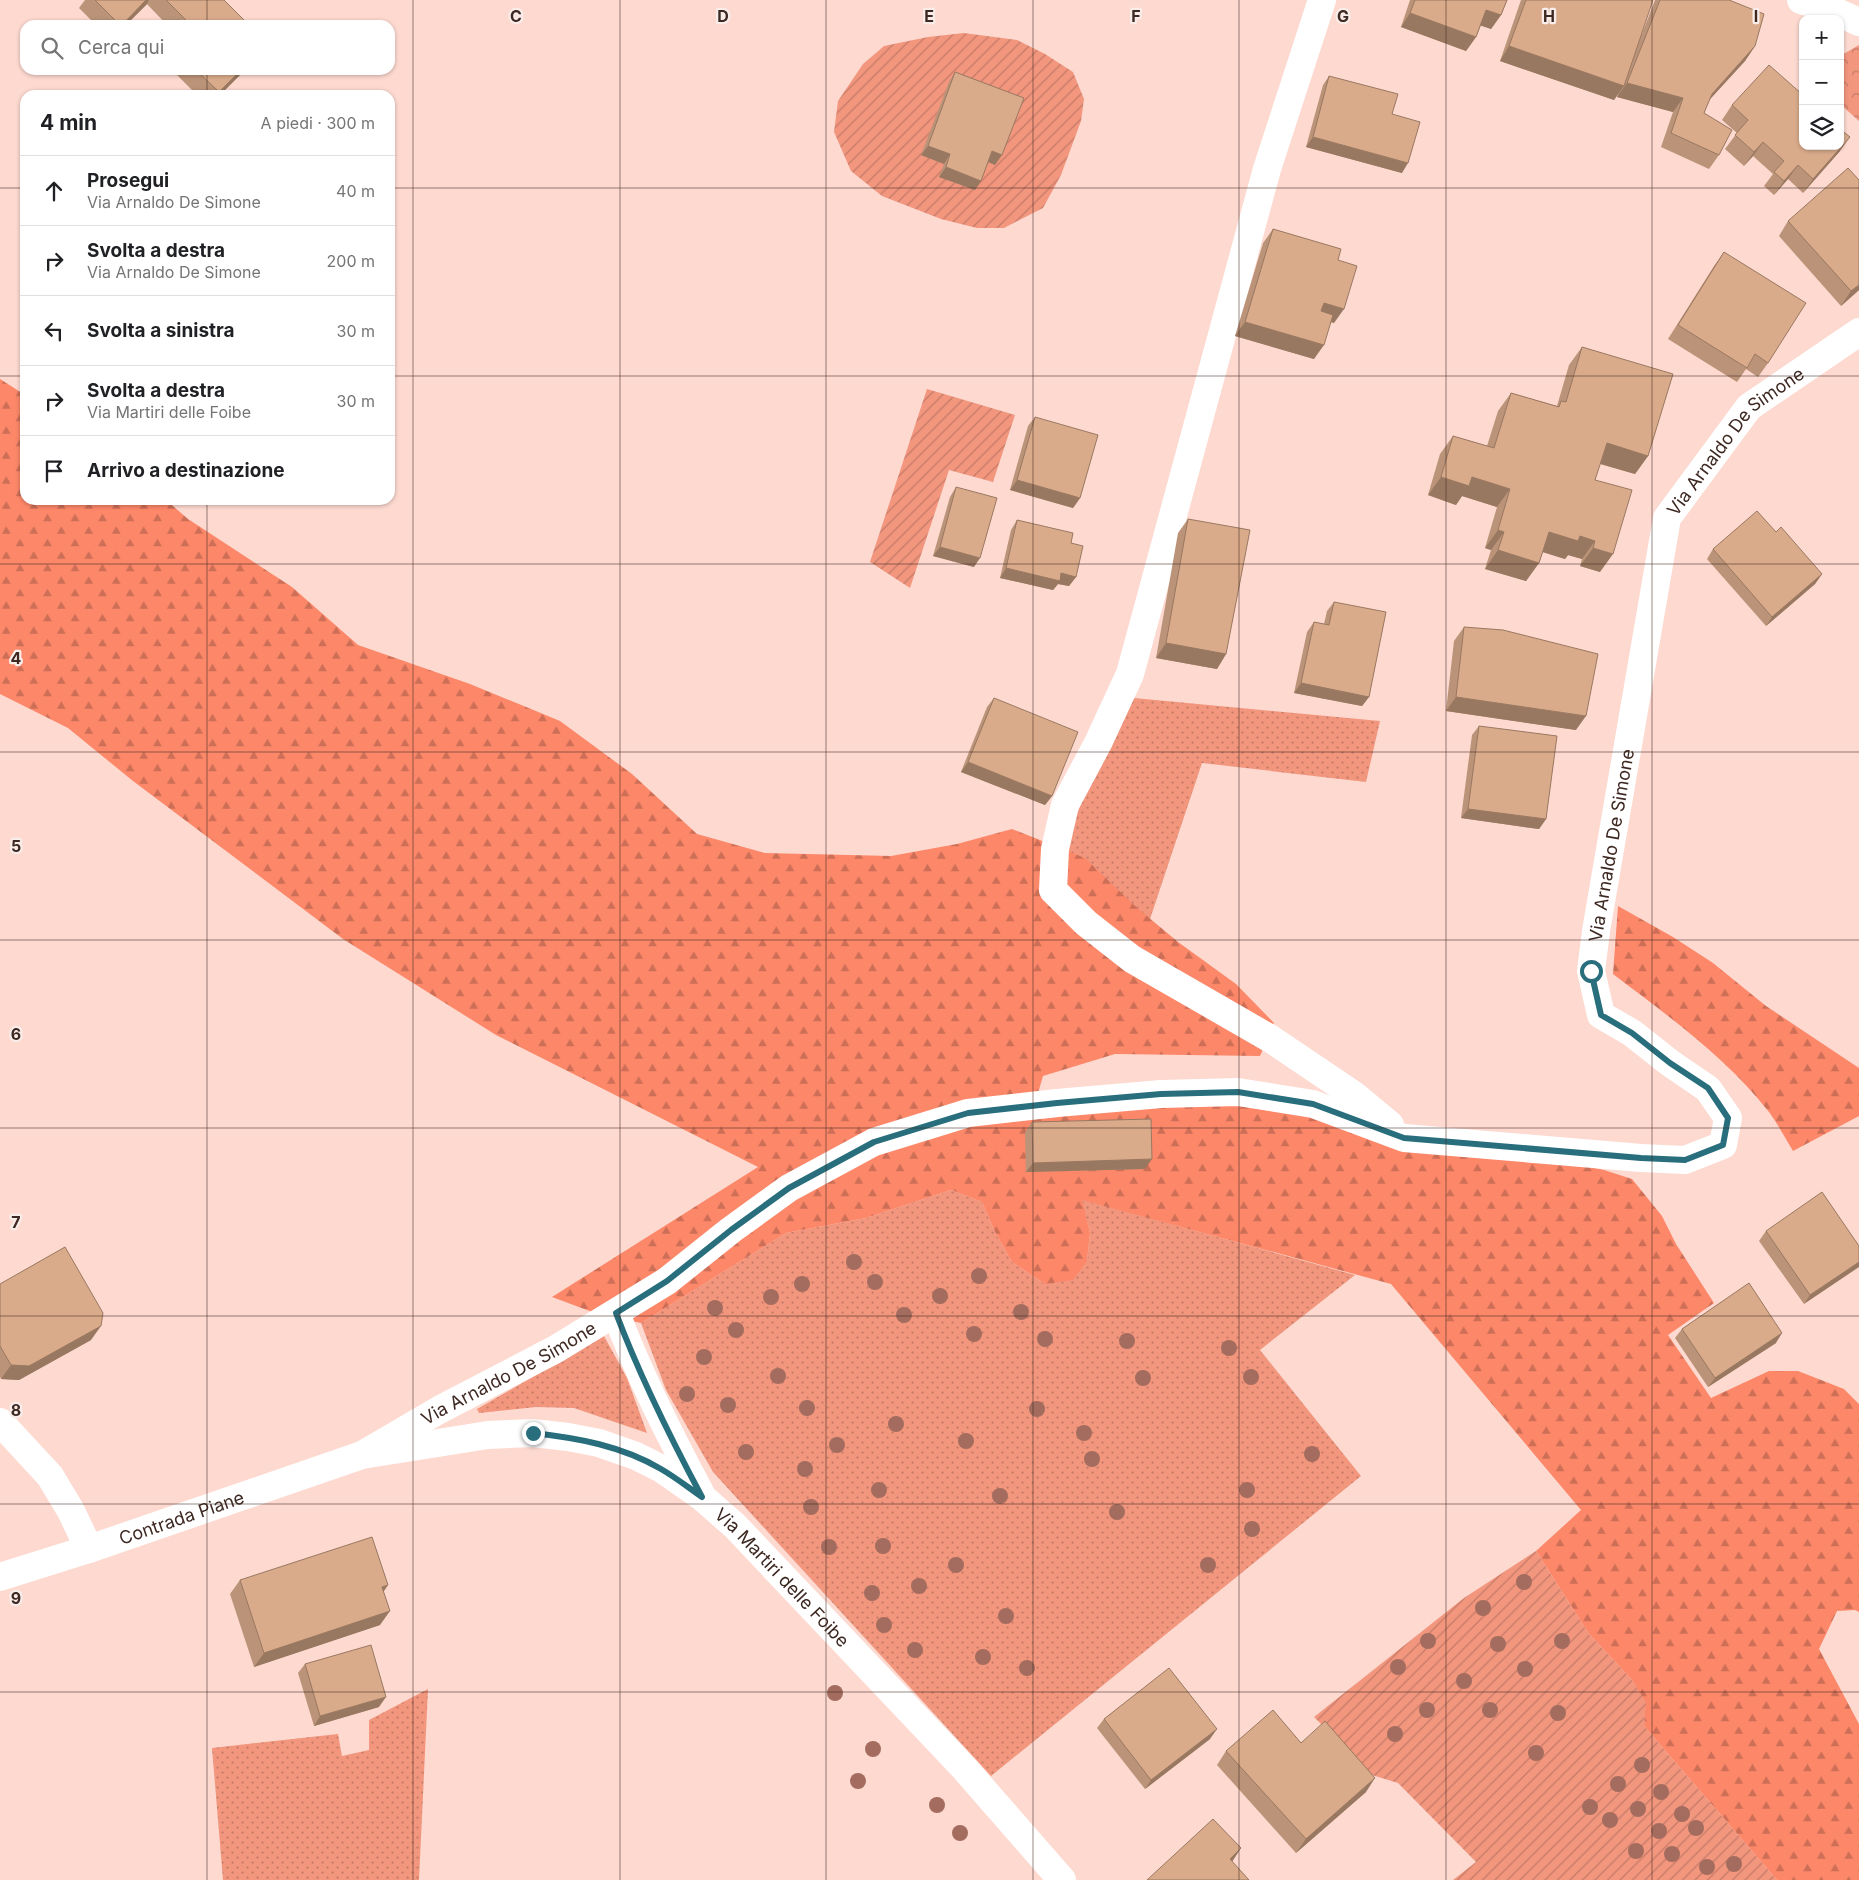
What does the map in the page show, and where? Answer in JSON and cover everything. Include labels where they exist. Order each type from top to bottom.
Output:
[{"type":"street","points":[[1322,0],[1267,169],[1130,674],[1098,743],[1065,805],[1055,849],[1053,890],[1086,923],[1132,959],[1271,1039],[1354,1095],[1404,1138]]},
{"type":"street","points":[[1801,0],[1828,8],[1859,22]]},
{"type":"street","name":"Via Arnaldo De Simone","points":[[362,1455],[438,1410],[556,1349],[616,1313],[667,1281],[731,1230],[789,1188],[874,1142],[968,1113],[1152,1094],[1238,1092],[1313,1104],[1404,1138],[1685,1160],[1723,1145],[1728,1118],[1708,1088],[1670,1063],[1632,1033],[1601,1015],[1591,971],[1597,921],[1667,518],[1749,407],[1859,332]]},
{"type":"street","points":[[616,1313],[636,1367],[658,1414],[702,1497]]},
{"type":"street","points":[[0,1422],[50,1476],[71,1510],[89,1549]]},
{"type":"street","name":"Via Martiri delle Foibe","points":[[362,1455],[488,1435],[533,1433],[600,1443],[636,1456],[662,1469],[702,1497],[748,1540],[952,1755],[1062,1880]]},
{"type":"street","name":"Contrada Piane","points":[[0,1577],[89,1549],[362,1455]]},
{"type":"green space","points":[[964,33],[1017,40],[1045,54],[1073,72],[1084,99],[1081,121],[1061,175],[1043,208],[1004,228],[977,228],[941,219],[882,196],[851,171],[834,132],[838,101],[863,64],[884,46],[928,37]]},
{"type":"green space","points":[[1859,45],[1859,121],[1844,108],[1844,54]]},
{"type":"green space","points":[[0,379],[20,392],[20,505],[172,505],[188,519],[292,587],[358,645],[470,684],[560,721],[632,774],[697,834],[765,853],[891,856],[957,844],[1012,829],[1085,858],[1135,906],[1178,942],[1236,984],[1274,1023],[1260,1056],[1115,1054],[1043,1076],[1036,1100],[1134,1108],[1258,1103],[1524,1153],[1604,1170],[1632,1179],[1662,1216],[1676,1244],[1714,1303],[1668,1335],[1711,1398],[1769,1371],[1798,1371],[1844,1389],[1859,1404],[1859,1612],[1855,1610],[1837,1611],[1819,1649],[1859,1724],[1859,1880],[1777,1880],[1644,1726],[1645,1702],[1632,1680],[1589,1634],[1536,1551],[1581,1510],[1391,1284],[1082,1200],[1090,1233],[1087,1261],[1073,1280],[1045,1284],[1012,1262],[995,1232],[982,1202],[951,1190],[866,1218],[786,1233],[641,1323],[595,1313],[552,1297],[758,1167],[496,1035],[343,939],[133,781],[68,728],[0,694]]},
{"type":"green space","points":[[927,389],[1015,415],[993,482],[949,470],[910,588],[870,562]]},
{"type":"green space","points":[[1134,698],[1380,721],[1366,782],[1202,763],[1150,919],[1065,851],[1082,799]]},
{"type":"green space","points":[[1618,906],[1673,937],[1713,963],[1766,1006],[1859,1068],[1859,1116],[1793,1151],[1769,1112],[1734,1073],[1695,1038],[1613,974]]},
{"type":"green space","points":[[951,1190],[982,1202],[995,1232],[1012,1262],[1045,1284],[1087,1261],[1090,1233],[1081,1199],[1355,1275],[1260,1350],[1361,1476],[991,1776],[713,1472],[666,1390],[641,1323],[786,1233],[866,1218]]},
{"type":"green space","points":[[604,1336],[627,1378],[647,1433],[574,1408],[536,1407],[479,1413],[477,1409]]},
{"type":"green space","points":[[1536,1551],[1589,1634],[1632,1680],[1646,1702],[1644,1726],[1777,1880],[1453,1880],[1476,1862],[1398,1783],[1372,1775],[1314,1717],[1464,1598]]},
{"type":"green space","points":[[428,1689],[419,1880],[223,1880],[212,1748],[338,1734],[342,1756],[369,1750],[369,1720]]},
{"type":"building","points":[[95,0],[146,0],[127,20],[115,20]]},
{"type":"building","points":[[166,0],[224,0],[244,20],[186,20]]},
{"type":"building","points":[[1415,0],[1507,0],[1501,15],[1486,10],[1476,37],[1410,13]]},
{"type":"building","points":[[1526,0],[1653,0],[1624,86],[1509,46]]},
{"type":"building","points":[[1660,0],[1729,0],[1764,14],[1755,46],[1712,94],[1704,113],[1732,130],[1719,155],[1671,133],[1683,98],[1627,83]]},
{"type":"building","points":[[1769,65],[1799,91],[1799,150],[1839,150],[1813,179],[1798,165],[1784,181],[1774,172],[1784,161],[1763,142],[1754,152],[1735,135],[1748,120],[1732,105]]},
{"type":"building","points":[[955,72],[1024,98],[1002,155],[992,151],[981,181],[946,167],[950,154],[928,146]]},
{"type":"building","points":[[201,75],[236,75],[221,90],[217,90]]},
{"type":"building","points":[[1329,76],[1398,94],[1392,114],[1420,122],[1408,163],[1313,137]]},
{"type":"building","points":[[1844,132],[1850,137],[1844,144]]},
{"type":"building","points":[[1848,168],[1859,180],[1859,285],[1851,291],[1788,221]]},
{"type":"building","points":[[1273,229],[1341,249],[1338,260],[1357,266],[1344,309],[1324,303],[1321,311],[1333,315],[1324,345],[1245,322]]},
{"type":"building","points":[[1724,252],[1806,303],[1768,363],[1755,354],[1747,368],[1678,325]]},
{"type":"building","points":[[1582,347],[1673,374],[1648,456],[1607,443],[1595,480],[1632,490],[1613,554],[1593,548],[1595,541],[1580,536],[1578,541],[1549,532],[1539,563],[1498,550],[1504,532],[1498,530],[1510,489],[1472,477],[1469,486],[1441,477],[1453,436],[1494,448],[1511,393],[1559,407],[1561,401],[1566,402]]},
{"type":"building","points":[[1035,417],[1098,435],[1080,498],[1017,480]]},
{"type":"building","points":[[956,487],[997,498],[980,558],[940,547]]},
{"type":"building","points":[[1757,511],[1776,532],[1781,527],[1822,574],[1772,617],[1713,549]]},
{"type":"building","points":[[1188,519],[1250,530],[1226,654],[1166,643]]},
{"type":"building","points":[[1017,520],[1073,533],[1071,543],[1083,546],[1076,577],[1061,573],[1060,581],[1006,568]]},
{"type":"building","points":[[1334,602],[1386,612],[1369,697],[1301,683],[1314,622],[1329,625]]},
{"type":"building","points":[[1464,627],[1503,630],[1598,654],[1586,716],[1456,697]]},
{"type":"building","points":[[994,698],[1078,732],[1052,796],[968,762]]},
{"type":"building","points":[[1479,726],[1557,736],[1546,819],[1468,809]]},
{"type":"building","points":[[1151,1119],[1152,1159],[1033,1163],[1032,1122]]},
{"type":"building","points":[[1822,1192],[1859,1246],[1859,1262],[1810,1295],[1766,1231]]},
{"type":"building","points":[[65,1247],[103,1313],[101,1326],[29,1366],[11,1365],[0,1346],[0,1284]]},
{"type":"building","points":[[1749,1283],[1782,1333],[1715,1378],[1682,1329]]},
{"type":"building","points":[[372,1537],[388,1585],[382,1587],[390,1611],[264,1653],[240,1580]]},
{"type":"building","points":[[371,1645],[386,1697],[320,1716],[305,1664]]},
{"type":"building","points":[[1169,1668],[1217,1729],[1151,1780],[1104,1719]]},
{"type":"building","points":[[1273,1710],[1301,1743],[1325,1721],[1375,1778],[1306,1839],[1226,1751]]},
{"type":"building","points":[[1213,1819],[1241,1848],[1230,1859],[1249,1880],[1147,1880]]},
{"type":"route","points":[[533,1433],[600,1443],[636,1456],[662,1469],[702,1497],[658,1414],[636,1367],[616,1313],[667,1281],[731,1230],[789,1188],[874,1142],[968,1113],[1161,1094],[1238,1092],[1313,1104],[1404,1138],[1685,1160],[1723,1145],[1728,1118],[1708,1088],[1670,1063],[1632,1033],[1601,1015],[1591,971]]}]
